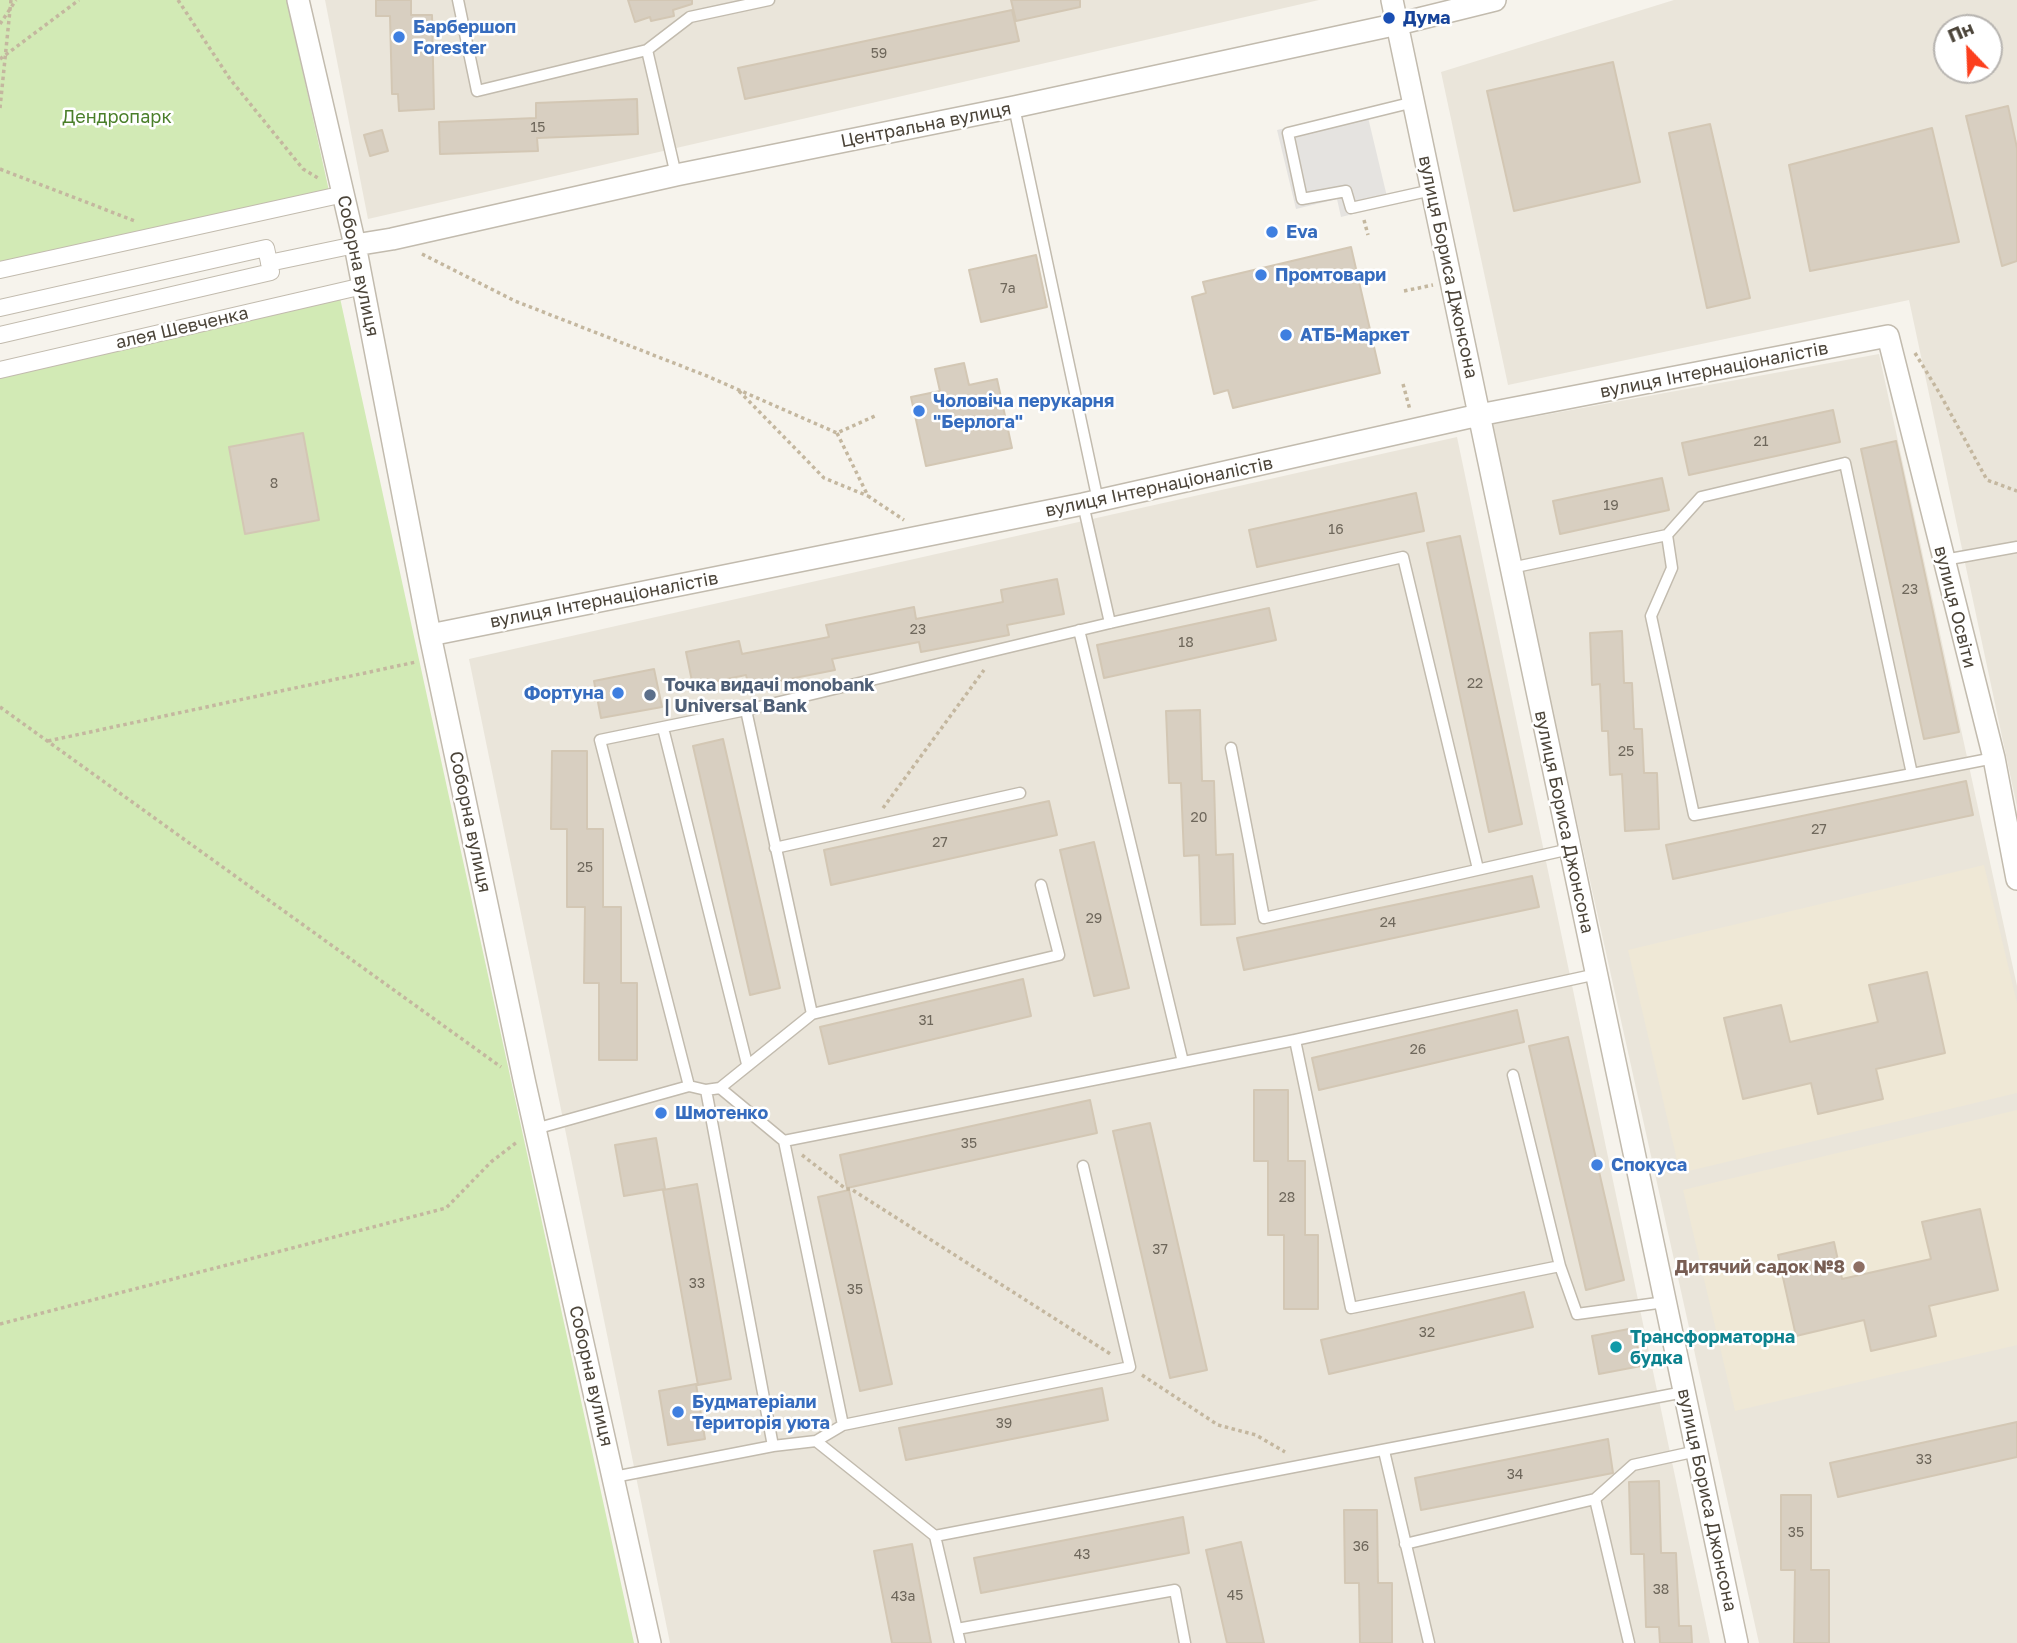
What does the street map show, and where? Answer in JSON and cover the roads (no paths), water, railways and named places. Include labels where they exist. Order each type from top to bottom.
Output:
[{"type":"street","name":"Соборна вулиця","points":[[298,0],[355,246],[430,635],[525,1084],[650,1643]]},
{"type":"street","name":"вулиця Бориса Джонсона","points":[[1392,0],[1737,1643]]},
{"type":"street","name":"Центральна вулиця","points":[[355,246],[676,175],[1014,107],[1398,24],[1495,0]]},
{"type":"street","points":[[0,270],[344,194]]},
{"type":"street","name":"алея Шевченка","points":[[0,335],[271,272],[269,264],[355,246]]},
{"type":"street","points":[[0,308],[266,248],[269,264]]},
{"type":"street","name":"алея Шевченка","points":[[0,370],[363,286]]},
{"type":"street","name":"вулиця Інтернаціоналістів","points":[[430,635],[1090,503],[1479,415],[1888,336]]},
{"type":"street","name":"вулиця Освіти","points":[[1888,336],[1994,758],[2017,879]]},
{"type":"lane","points":[[458,0],[477,91],[647,50],[690,17],[769,0]]},
{"type":"lane","points":[[647,50],[676,175]]},
{"type":"lane","points":[[1413,102],[1288,133],[1302,200],[1346,191],[1351,208],[1432,190]]},
{"type":"lane","points":[[1014,107],[1090,503],[1110,623]]},
{"type":"lane","points":[[1511,568],[1667,535],[1701,497],[1845,463],[1912,774]]},
{"type":"lane","points":[[1667,535],[1672,568],[1651,616],[1694,815],[1994,758]]},
{"type":"lane","points":[[1944,560],[2017,547]]},
{"type":"lane","points":[[689,1086],[600,740],[746,710],[1079,630],[1403,557],[1478,869]]},
{"type":"lane","points":[[1079,630],[1182,1062]]},
{"type":"lane","points":[[746,710],[812,1014]]},
{"type":"lane","points":[[663,728],[747,1064]]},
{"type":"lane","points":[[1231,748],[1264,918],[1570,849]]},
{"type":"lane","points":[[775,848],[1020,793]]},
{"type":"lane","points":[[535,1129],[689,1086],[706,1090],[720,1088],[812,1014],[1059,955],[1041,885]]},
{"type":"lane","points":[[784,1141],[1295,1040],[1597,974]]},
{"type":"lane","points":[[1295,1040],[1351,1308],[1560,1266]]},
{"type":"lane","points":[[1513,1075],[1560,1266],[1577,1314],[1665,1302]]},
{"type":"lane","points":[[720,1088],[784,1141],[843,1425]]},
{"type":"lane","points":[[706,1090],[773,1446]]},
{"type":"lane","points":[[614,1476],[773,1446],[816,1441],[843,1425],[1129,1367],[1083,1166]]},
{"type":"lane","points":[[935,1536],[1684,1392]]},
{"type":"lane","points":[[816,1441],[935,1536],[960,1643]]},
{"type":"lane","points":[[1384,1451],[1429,1643]]},
{"type":"lane","points":[[1405,1544],[1595,1499],[1633,1465],[1697,1451]]},
{"type":"lane","points":[[1595,1499],[1629,1643]]},
{"type":"lane","points":[[957,1629],[1175,1590],[1185,1643]]},
{"type":"place","name":"Дума","points":[[1389,18]]},
{"type":"place","name":"Барбершоп Forester","points":[[399,37]]},
{"type":"place","name":"Eva","points":[[1272,232]]},
{"type":"place","name":"Промтовари","points":[[1261,275]]},
{"type":"place","name":"АТБ-Маркет","points":[[1286,335]]},
{"type":"place","name":"Чоловіча перукарня \"Берлога\"","points":[[919,411]]},
{"type":"place","name":"Фортуна","points":[[618,693]]},
{"type":"place","name":"Точка видачі monobank | Universal Bank","points":[[650,695]]},
{"type":"place","name":"Шмотенко","points":[[661,1113]]},
{"type":"place","name":"Спокуса","points":[[1597,1165]]},
{"type":"place","name":"Дитячий садок №8","points":[[1859,1267]]},
{"type":"place","name":"Трансформаторна будка","points":[[1616,1347]]},
{"type":"place","name":"Будматеріали Територія уюта","points":[[678,1412]]},
{"type":"park label","name":"Дендропарк","points":[[117,117]]}]
